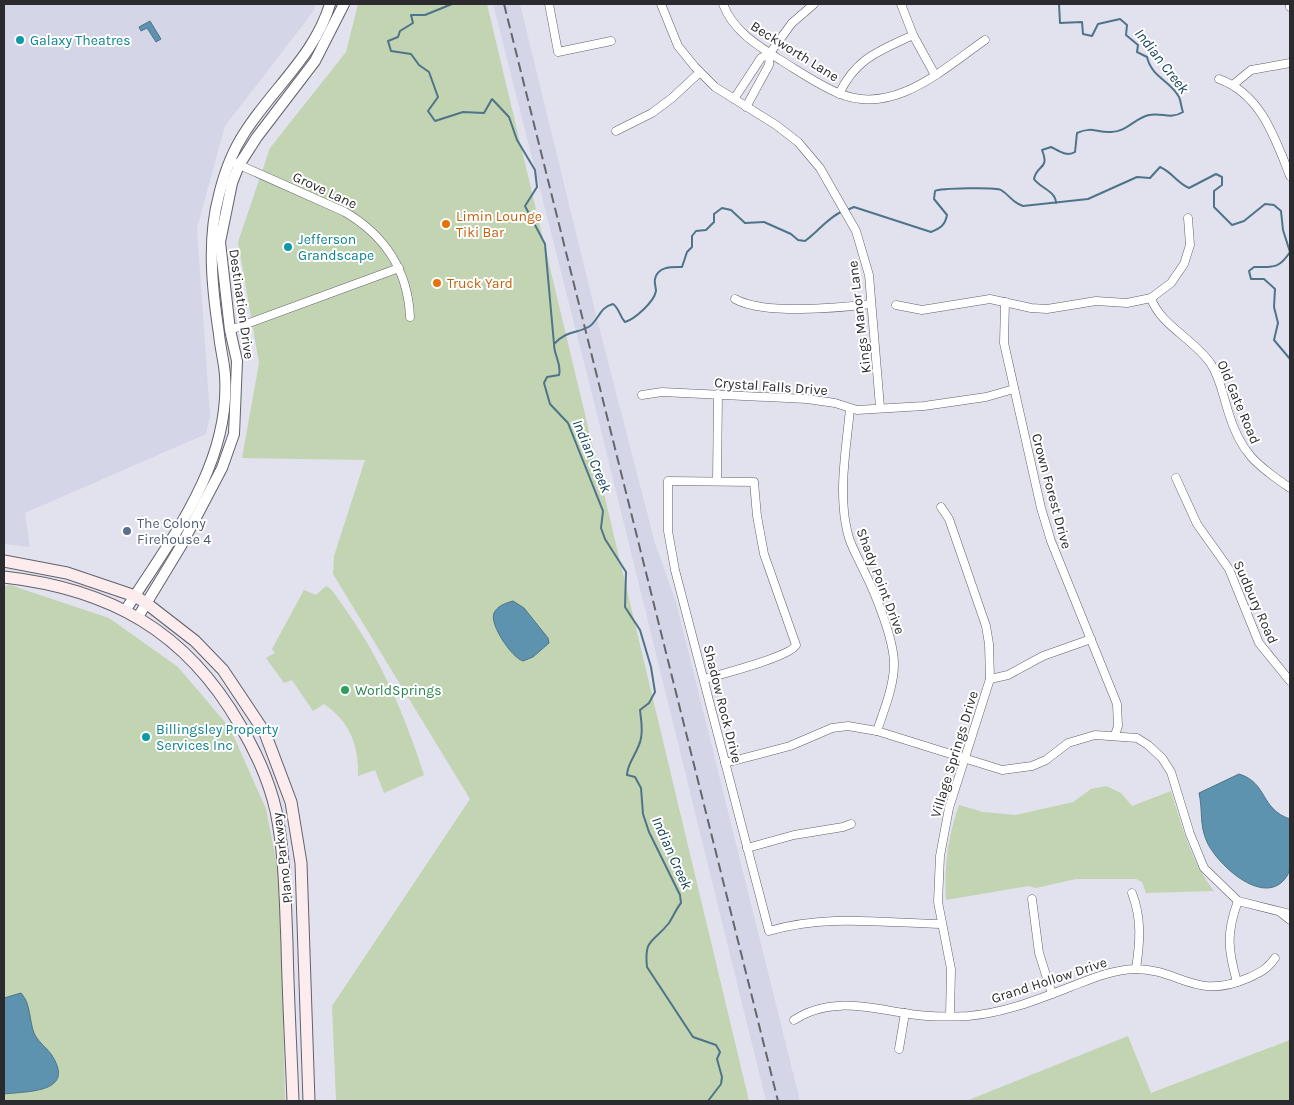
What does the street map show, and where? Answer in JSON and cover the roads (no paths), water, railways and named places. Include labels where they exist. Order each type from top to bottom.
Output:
[{"type":"main road","name":"Plano Parkway","points":[[4,561],[67,573],[135,596],[146,603],[195,641],[223,670],[265,733],[283,777],[290,802],[301,863],[309,1101]]},
{"type":"main road","name":"Plano Parkway","points":[[4,577],[53,585],[101,599],[138,617],[160,631],[195,664],[218,691],[250,740],[267,778],[282,843],[286,892],[293,1101]]},
{"type":"street","name":"Destination Drive","points":[[138,617],[181,546],[222,468],[234,434],[237,361],[230,330],[220,242],[235,163],[244,132],[308,52],[325,19],[330,4]]},
{"type":"street","name":"Destination Drive","points":[[125,610],[204,482],[220,436],[225,413],[225,374],[218,332],[212,255],[212,224],[219,194],[235,163],[316,62],[344,4]]},
{"type":"street","points":[[549,4],[558,52],[611,41]]},
{"type":"street","name":"Kings Manor Lane","points":[[661,4],[678,46],[700,72],[734,100],[798,142],[827,179],[856,231],[869,275],[877,348],[880,408]]},
{"type":"street","name":"Beckworth Lane","points":[[723,4],[738,30],[770,53],[839,94],[862,99],[888,98],[912,90],[984,40]]},
{"type":"street","points":[[734,100],[761,58],[770,53],[786,30],[814,4]]},
{"type":"street","points":[[902,4],[913,35],[935,75]]},
{"type":"street","points":[[325,19],[335,26]]},
{"type":"street","points":[[839,94],[846,79],[861,61],[913,35]]},
{"type":"street","points":[[746,107],[769,65],[770,53]]},
{"type":"street","points":[[1234,84],[1250,70],[1290,63]]},
{"type":"street","points":[[616,131],[652,113],[672,98],[700,72]]},
{"type":"street","points":[[1219,79],[1234,84],[1257,106],[1288,163],[1290,176]]},
{"type":"street","name":"Grove Lane","points":[[235,163],[345,212],[361,222],[388,248],[399,268],[410,299],[410,317]]},
{"type":"street","points":[[896,305],[922,310],[976,300],[999,300],[1031,308],[1046,309],[1096,301],[1127,302],[1151,298],[1171,283],[1184,264],[1190,245],[1188,218]]},
{"type":"street","points":[[230,330],[399,268]]},
{"type":"street","name":"Old Gate Road","points":[[1151,298],[1155,309],[1197,347],[1212,365],[1244,449],[1259,466],[1290,488]]},
{"type":"street","points":[[734,299],[743,304],[768,307],[826,308],[871,304]]},
{"type":"street","name":"Crown Forest Drive","points":[[1004,302],[1004,343],[1024,437],[1046,526],[1117,704],[1118,726],[1115,736]]},
{"type":"street","name":"Crystal Falls Drive","points":[[642,395],[658,392],[825,401],[850,409],[924,406],[986,397],[1014,389]]},
{"type":"street","points":[[705,679],[752,666],[795,648],[794,637],[770,575],[761,542],[754,482],[717,480],[718,394]]},
{"type":"street","name":"Shady Point Drive","points":[[850,409],[844,491],[847,527],[850,539],[886,628],[894,665],[888,695],[877,731]]},
{"type":"street","name":"Sudbury Road","points":[[1176,478],[1196,524],[1226,562],[1259,643],[1290,679]]},
{"type":"street","name":"Shadow Rock Drive","points":[[717,480],[668,481],[666,509],[670,548],[769,931],[825,920],[863,919],[941,924]]},
{"type":"street","name":"Village Springs Drive","points":[[941,507],[950,519],[986,626],[989,644],[990,679],[949,808],[940,856],[938,902],[951,969],[950,1016]]},
{"type":"street","points":[[990,679],[1008,675],[1043,656],[1091,639]]},
{"type":"street","points":[[725,763],[790,746],[832,728],[855,726],[877,731],[991,768],[1020,770],[1039,763],[1068,744],[1083,738],[1095,735],[1137,738],[1148,745],[1167,763],[1179,790],[1190,834],[1204,868],[1238,901],[1290,914]]},
{"type":"street","points":[[747,848],[794,835],[851,824]]},
{"type":"street","points":[[1132,893],[1140,926],[1136,969]]},
{"type":"street","points":[[1032,899],[1039,953],[1052,994]]},
{"type":"street","points":[[1237,982],[1230,956],[1228,934],[1229,925],[1238,901]]},
{"type":"street","points":[[1278,911],[1290,920]]},
{"type":"street","name":"Grand Hollow Drive","points":[[794,1020],[815,1009],[852,1005],[905,1014],[950,1016],[997,1012],[1052,994],[1112,971],[1136,969],[1160,973],[1193,985],[1214,986],[1237,982],[1264,970],[1275,958]]},
{"type":"street","points":[[899,1049],[905,1014]]},
{"type":"water","points":[[150,21],[161,39],[156,42],[147,28],[141,31],[139,27]]},
{"type":"water","points":[[513,601],[524,608],[548,638],[549,643],[533,657],[523,661],[513,654],[502,640],[493,618],[497,608]]},
{"type":"water","points":[[1239,774],[1255,783],[1273,809],[1280,815],[1290,819],[1291,849],[1289,871],[1287,876],[1278,885],[1267,888],[1255,886],[1243,880],[1221,862],[1207,842],[1202,823],[1199,793]]},
{"type":"water","points":[[21,993],[28,1007],[34,1033],[51,1054],[57,1067],[58,1076],[54,1083],[47,1087],[26,1092],[4,1094],[4,998]]},
{"type":"waterway","points":[[452,4],[425,15],[411,15],[413,23],[400,31],[398,37],[388,41],[391,51],[411,54],[419,65],[429,72],[438,97],[428,111],[435,121],[463,112],[484,113],[492,99],[509,117],[517,140],[535,170],[537,187],[525,206],[545,244],[554,344]]},
{"type":"waterway","name":"Indian Creek","points":[[1056,203],[1053,195],[1034,179],[1045,161],[1042,150],[1051,147],[1069,154],[1075,152],[1077,133],[1082,131],[1116,131],[1149,115],[1170,116],[1183,112],[1180,99],[1175,91],[1153,70],[1147,57],[1137,52],[1138,45],[1126,35],[1127,25],[1120,19],[1098,24],[1092,36],[1083,34],[1082,22],[1060,23],[1059,4]]},
{"type":"waterway","points":[[847,210],[854,207],[931,232],[942,226],[947,215],[934,199],[935,191],[939,190],[997,189],[1023,206],[1088,199],[1137,177],[1150,178],[1160,167],[1189,188],[1216,174],[1222,177],[1222,185],[1214,191],[1214,207],[1232,225],[1244,221],[1265,204],[1274,205],[1281,211],[1283,230],[1290,252],[1282,262],[1275,266],[1254,267],[1249,271],[1251,279],[1264,279],[1275,289],[1274,307],[1278,323],[1274,340],[1290,359]]},
{"type":"waterway","name":"Indian Creek","points":[[708,1101],[721,1084],[722,1077],[717,1059],[720,1052],[716,1045],[693,1037],[647,967],[648,946],[669,923],[681,903],[680,895],[649,832],[643,814],[641,788],[635,777],[627,775],[641,738],[640,710],[649,703],[655,692],[651,667],[640,630],[625,607],[626,572],[605,539],[601,528],[603,511],[568,423],[550,404],[544,383],[547,377],[559,375],[560,371],[554,344],[559,339],[590,326],[602,310],[613,304],[625,322],[639,314],[655,295],[655,280],[659,272],[666,268],[682,267],[687,252],[692,247],[692,236],[696,231],[706,230],[714,222],[714,214],[722,208],[731,210],[745,223],[764,222],[791,234],[798,240],[805,241],[843,211]]},
{"type":"railway","points":[[504,4],[778,1101]]},
{"type":"place","name":"Galaxy Theatres","points":[[20,40]]},
{"type":"place","name":"Limin Lounge Tiki Bar","points":[[446,224]]},
{"type":"place","name":"Jefferson Grandscape","points":[[288,247]]},
{"type":"place","name":"Truck Yard","points":[[437,283]]},
{"type":"place","name":"The Colony Firehouse 4","points":[[127,531]]},
{"type":"place","name":"WorldSprings","points":[[345,690]]},
{"type":"place","name":"Billingsley Property Services Inc","points":[[146,737]]}]
